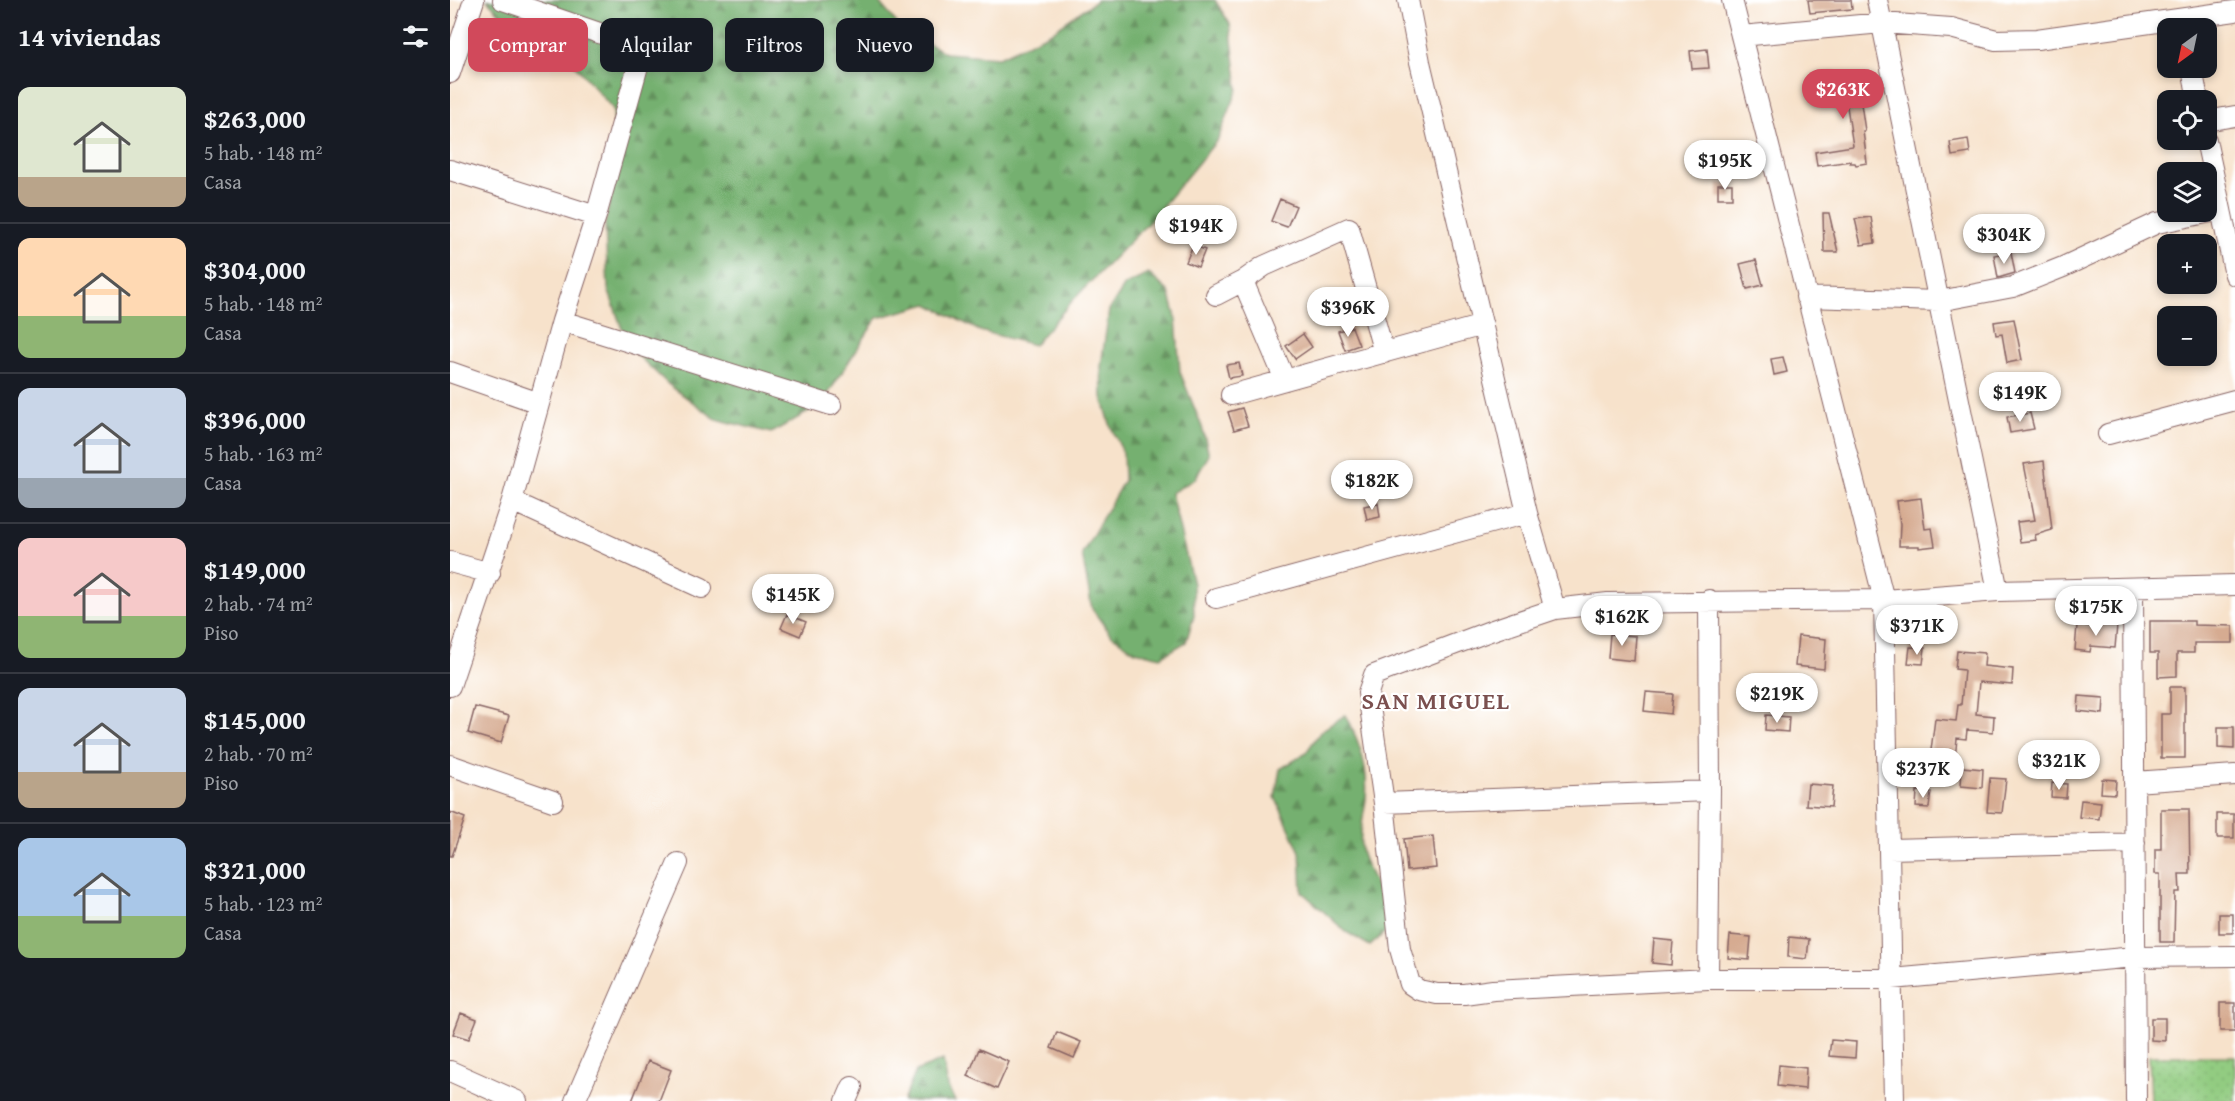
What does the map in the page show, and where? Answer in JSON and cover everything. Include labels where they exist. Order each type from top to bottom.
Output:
[{"type":"street","points":[[450,73],[474,0]]},
{"type":"street","points":[[450,686],[490,573],[512,501],[562,321],[596,216],[644,48],[503,0]]},
{"type":"street","points":[[1408,0],[1420,62],[1527,513],[1555,609]]},
{"type":"street","points":[[1732,0],[1884,600],[1894,1101]]},
{"type":"street","points":[[1877,0],[1998,591]]},
{"type":"street","points":[[1741,36],[1882,23],[1951,28],[1996,40],[2037,39],[2183,16],[2235,11]]},
{"type":"street","points":[[2217,119],[2235,116]]},
{"type":"street","points":[[2208,150],[2235,275]]},
{"type":"street","points":[[450,170],[596,216]]},
{"type":"street","points":[[1806,297],[1939,301],[2013,286],[2063,267],[2157,223],[2221,210]]},
{"type":"street","points":[[1216,295],[1243,281],[1264,266],[1349,228],[1384,353]]},
{"type":"street","points":[[1243,281],[1285,380]]},
{"type":"street","points":[[562,321],[831,405]]},
{"type":"street","points":[[1231,395],[1483,325]]},
{"type":"street","points":[[450,372],[539,403]]},
{"type":"street","points":[[2108,434],[2235,400]]},
{"type":"street","points":[[512,501],[702,588]]},
{"type":"street","points":[[1216,598],[1527,513]]},
{"type":"street","points":[[450,562],[490,573]]},
{"type":"street","points":[[2235,585],[1998,591],[1884,600],[1710,600],[1608,603],[1555,609],[1374,675],[1370,681],[1368,693],[1384,802],[1400,949],[1410,984],[1419,990],[1437,994],[1464,994],[1493,990],[1708,979],[1892,980],[2135,957],[2235,956]]},
{"type":"street","points":[[2133,589],[2136,1101]]},
{"type":"street","points":[[1708,979],[1710,600]]},
{"type":"street","points":[[450,765],[554,801]]},
{"type":"street","points":[[2134,782],[2235,775]]},
{"type":"street","points":[[1384,802],[1710,791]]},
{"type":"street","points":[[1889,849],[2135,843]]},
{"type":"street","points":[[575,1101],[678,863]]},
{"type":"street","points":[[450,1071],[517,1101]]},
{"type":"green space","points":[[487,0],[877,0],[892,18],[836,18],[836,72],[934,72],[934,47],[945,53],[999,57],[1050,33],[1097,0],[1215,0],[1230,24],[1238,89],[1218,139],[1150,221],[1073,300],[1034,345],[980,331],[928,304],[877,318],[821,405],[771,433],[716,419],[669,385],[628,346],[608,289],[605,224],[616,168],[613,109],[581,72],[588,72],[588,18],[505,18]]},
{"type":"green space","points":[[1149,274],[1169,292],[1176,317],[1180,372],[1202,427],[1209,455],[1195,479],[1171,493],[1193,584],[1194,616],[1186,642],[1161,657],[1135,651],[1110,634],[1092,609],[1082,554],[1124,480],[1123,453],[1111,427],[1102,397],[1101,366],[1109,310],[1125,285]]},
{"type":"green space","points":[[1345,715],[1359,745],[1365,766],[1367,788],[1361,834],[1362,854],[1385,904],[1390,928],[1370,946],[1346,932],[1302,892],[1300,852],[1275,797],[1280,769],[1305,754],[1321,731]]},
{"type":"green space","points":[[2149,1056],[2235,1056],[2235,1101],[2151,1101]]},
{"type":"green space","points":[[943,1060],[948,1087],[955,1101],[903,1101],[916,1071]]},
{"type":"building","points":[[1808,0],[1851,0],[1852,9],[1810,13]]},
{"type":"building","points":[[1707,49],[1709,68],[1692,69],[1690,51]]},
{"type":"building","points":[[1836,71],[1840,89],[1858,83],[1867,163],[1856,165],[1850,161],[1817,166],[1815,152],[1853,146],[1846,100],[1820,105],[1813,76]]},
{"type":"building","points":[[1968,139],[1970,153],[1952,156],[1950,142]]},
{"type":"building","points":[[1718,184],[1732,184],[1732,198],[1718,198]]},
{"type":"building","points":[[1280,199],[1296,206],[1287,227],[1271,221]]},
{"type":"building","points":[[1823,213],[1829,213],[1838,252],[1824,252]]},
{"type":"building","points":[[1871,217],[1875,243],[1861,245],[1855,219]]},
{"type":"building","points":[[1193,245],[1205,250],[1198,267],[1186,262]]},
{"type":"building","points":[[2011,252],[2015,273],[1998,278],[1994,255]]},
{"type":"building","points":[[1756,260],[1763,285],[1747,289],[1740,264]]},
{"type":"building","points":[[2014,319],[2022,360],[2007,363],[2002,334],[1996,335],[1994,322]]},
{"type":"building","points":[[1352,327],[1359,345],[1345,350],[1338,331]]},
{"type":"building","points":[[1303,334],[1312,347],[1295,359],[1286,346]]},
{"type":"building","points":[[1783,357],[1787,372],[1774,375],[1771,359]]},
{"type":"building","points":[[1239,363],[1242,376],[1229,378],[1226,365]]},
{"type":"building","points":[[1242,408],[1248,426],[1234,430],[1228,412]]},
{"type":"building","points":[[2030,413],[2034,429],[2010,433],[2007,417]]},
{"type":"building","points":[[2044,461],[2052,530],[2035,535],[2036,540],[2020,542],[2017,522],[2035,520],[2024,464]]},
{"type":"building","points":[[1921,498],[1925,529],[1932,528],[1935,546],[1919,548],[1919,546],[1899,546],[1900,524],[1897,501]]},
{"type":"building","points":[[1378,503],[1380,517],[1367,520],[1364,506]]},
{"type":"building","points":[[787,614],[806,622],[800,636],[781,628]]},
{"type":"building","points":[[1928,619],[1945,621],[1944,635],[1927,633]]},
{"type":"building","points":[[2150,621],[2194,621],[2194,625],[2233,626],[2233,643],[2194,643],[2194,653],[2177,653],[2177,676],[2158,677],[2158,653],[2150,653]]},
{"type":"building","points":[[2098,624],[2117,625],[2115,648],[2091,646],[2090,652],[2075,650],[2077,625],[2098,627]]},
{"type":"building","points":[[1610,634],[1636,636],[1634,661],[1608,658]]},
{"type":"building","points":[[1798,636],[1826,639],[1824,669],[1795,666]]},
{"type":"building","points":[[1910,647],[1925,648],[1923,664],[1908,663]]},
{"type":"building","points":[[1957,651],[1985,653],[1984,666],[2013,669],[2012,685],[1979,682],[1976,714],[1994,716],[1993,732],[1967,730],[1966,739],[1957,738],[1955,760],[1930,758],[1935,719],[1956,721],[1958,705],[1961,705],[1964,670],[1955,669]]},
{"type":"building","points":[[2170,687],[2185,687],[2185,758],[2161,758],[2161,714],[2170,714]]},
{"type":"building","points":[[1646,692],[1673,694],[1671,714],[1644,711]]},
{"type":"building","points":[[2079,696],[2104,698],[2103,714],[2078,711]]},
{"type":"building","points":[[475,707],[509,716],[501,743],[468,733]]},
{"type":"building","points":[[1766,715],[1789,717],[1788,732],[1765,730]]},
{"type":"building","points":[[2218,727],[2234,727],[2234,749],[2218,748]]},
{"type":"building","points":[[1962,767],[1983,769],[1982,788],[1961,786]]},
{"type":"building","points":[[1990,778],[2006,779],[2002,813],[1987,812]]},
{"type":"building","points":[[2102,779],[2116,780],[2115,794],[2101,793]]},
{"type":"building","points":[[2052,783],[2067,784],[2066,798],[2051,797]]},
{"type":"building","points":[[1808,784],[1833,786],[1831,807],[1806,805]]},
{"type":"building","points":[[1917,791],[1931,792],[1929,808],[1916,807]]},
{"type":"building","points":[[2081,800],[2101,802],[2099,819],[2079,817]]},
{"type":"building","points":[[2161,809],[2189,809],[2190,874],[2179,874],[2180,892],[2175,892],[2174,942],[2160,942],[2160,874],[2155,874],[2155,849],[2161,849]]},
{"type":"building","points":[[450,812],[465,818],[452,856],[450,856]]},
{"type":"building","points":[[2217,814],[2234,814],[2234,838],[2217,838]]},
{"type":"building","points":[[1433,836],[1436,868],[1407,871],[1404,839]]},
{"type":"building","points":[[2219,914],[2233,914],[2233,933],[2219,933]]},
{"type":"building","points":[[1730,935],[1751,937],[1749,960],[1728,958]]},
{"type":"building","points":[[1789,937],[1809,939],[1807,959],[1788,957]]},
{"type":"building","points":[[1654,939],[1673,941],[1671,965],[1652,963]]},
{"type":"building","points":[[2220,1003],[2235,1003],[2235,1031],[2220,1031]]},
{"type":"building","points":[[461,1013],[477,1019],[469,1039],[453,1034]]},
{"type":"building","points":[[2151,1018],[2165,1018],[2165,1041],[2151,1040]]},
{"type":"building","points":[[1057,1032],[1081,1042],[1074,1058],[1051,1048]]},
{"type":"building","points":[[1831,1040],[1856,1042],[1855,1058],[1829,1056]]},
{"type":"building","points":[[979,1049],[1009,1062],[997,1089],[968,1076]]},
{"type":"building","points":[[648,1061],[671,1070],[659,1101],[632,1101]]},
{"type":"building","points":[[1779,1065],[1806,1068],[1805,1089],[1777,1086]]},
{"type":"district","name":"SAN MIGUEL","points":[[1436,701]]}]
